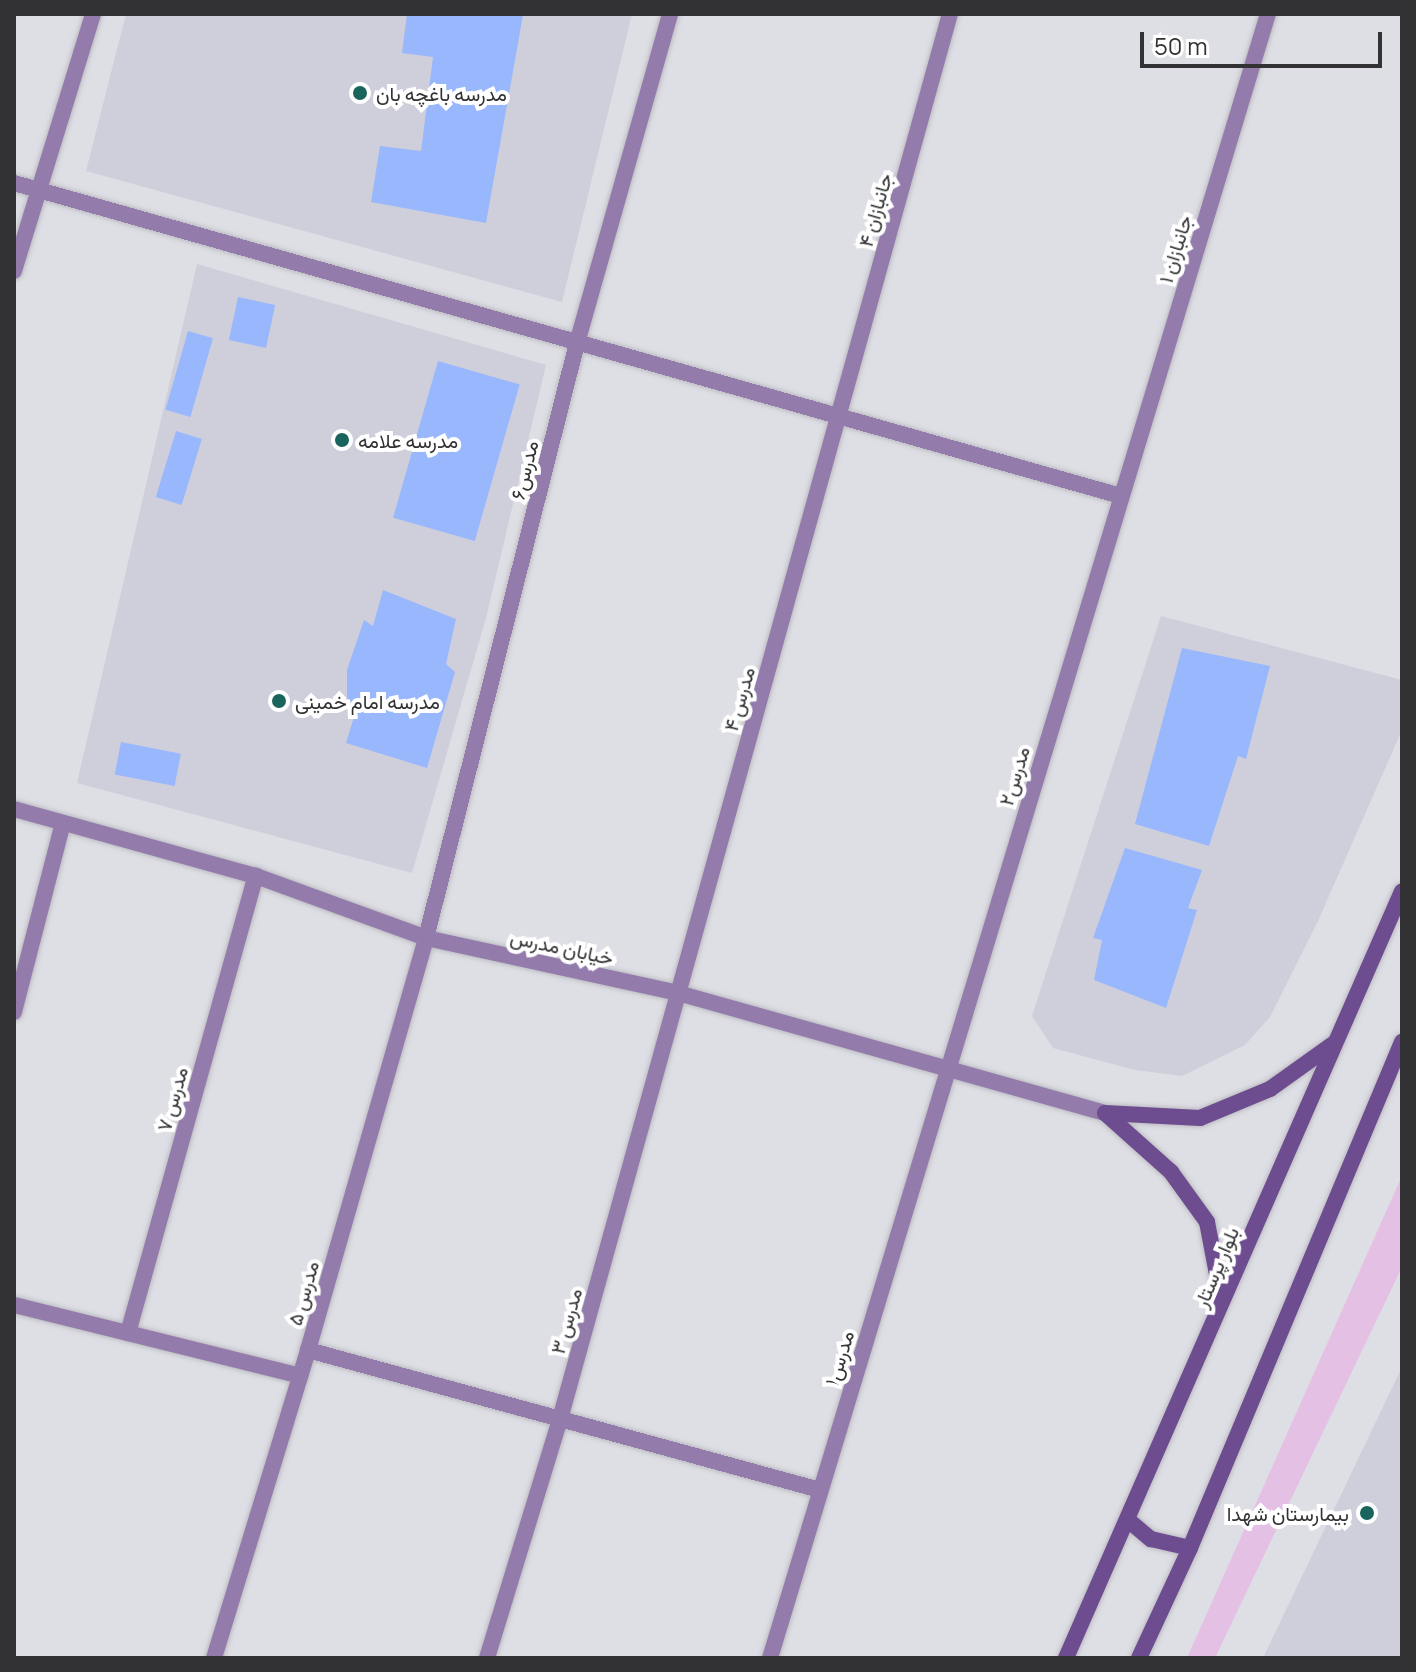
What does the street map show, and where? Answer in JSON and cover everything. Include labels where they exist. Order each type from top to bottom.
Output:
[{"type":"main road","name":"بلوار پرستار","points":[[1066,1658],[1402,891]]},
{"type":"main road","points":[[1139,1658],[1190,1548],[1402,1042]]},
{"type":"main road","points":[[1105,1113],[1200,1118],[1270,1089],[1334,1043]]},
{"type":"main road","points":[[1105,1113],[1171,1172],[1207,1222],[1223,1302]]},
{"type":"main road","points":[[1128,1520],[1151,1539],[1190,1548]]},
{"type":"street","points":[[14,271],[93,14]]},
{"type":"street","name":"مدرس۶","points":[[426,938],[577,343],[670,14]]},
{"type":"street","name":"جانبازان ۴","points":[[839,416],[950,14]]},
{"type":"street","name":"جانبازان ۱","points":[[1121,496],[1268,14]]},
{"type":"street","points":[[14,183],[1121,496]]},
{"type":"street","name":"مدرس ۴","points":[[678,993],[839,416]]},
{"type":"street","name":"مدرس۲","points":[[946,1069],[1121,496]]},
{"type":"street","name":"خیابان مدرس","points":[[14,809],[256,876],[426,938],[678,993],[1105,1113]]},
{"type":"street","points":[[14,1012],[63,823]]},
{"type":"street","name":"مدرس ۷","points":[[128,1333],[256,876]]},
{"type":"street","name":"مدرس ۵","points":[[214,1658],[308,1350],[426,938]]},
{"type":"street","name":"مدرس ۳","points":[[487,1658],[560,1419],[678,993]]},
{"type":"street","name":"مدرس۱","points":[[770,1658],[946,1069]]},
{"type":"street","points":[[14,1305],[300,1376]]},
{"type":"street","points":[[308,1350],[820,1490]]},
{"type":"shaded area","name":"مدرسه باغچه بان","points":[[126,14],[632,14],[562,302],[86,171]]},
{"type":"shaded area","points":[[197,264],[546,365],[486,618],[412,873],[77,783]]},
{"type":"shaded area","points":[[1161,616],[1402,680],[1402,730],[1318,921],[1270,1017],[1245,1045],[1182,1076],[1135,1070],[1053,1048],[1032,1016]]},
{"type":"shaded area","points":[[1401,1178],[1402,1267],[1215,1658],[1187,1658]]},
{"type":"shaded area","name":"بیمارستان شهدا","points":[[1402,1367],[1402,1658],[1263,1658]]},
{"type":"building","points":[[407,14],[523,15],[486,223],[371,202],[380,146],[421,151],[433,57],[402,53]]},
{"type":"building","points":[[238,297],[275,305],[266,348],[229,340]]},
{"type":"building","points":[[188,331],[213,338],[190,417],[165,410]]},
{"type":"building","points":[[438,361],[520,384],[475,541],[393,518]]},
{"type":"building","points":[[176,431],[202,439],[182,505],[156,497]]},
{"type":"building","points":[[383,590],[456,619],[446,664],[455,672],[427,768],[346,743],[357,707],[347,698],[347,670],[364,620],[373,626]]},
{"type":"building","points":[[1182,648],[1270,666],[1246,759],[1238,756],[1209,846],[1135,824]]},
{"type":"building","points":[[121,742],[181,754],[175,786],[115,774]]},
{"type":"building","points":[[1125,848],[1202,870],[1188,908],[1197,910],[1166,1008],[1094,980],[1102,940],[1093,938]]},
{"type":"place","name":"مدرسه باغچه بان","points":[[360,93]]},
{"type":"place","name":"مدرسه علامه","points":[[342,440]]},
{"type":"place","name":"مدرسه امام خمینی","points":[[279,701]]},
{"type":"place","name":"بیمارستان شهدا","points":[[1367,1513]]}]
